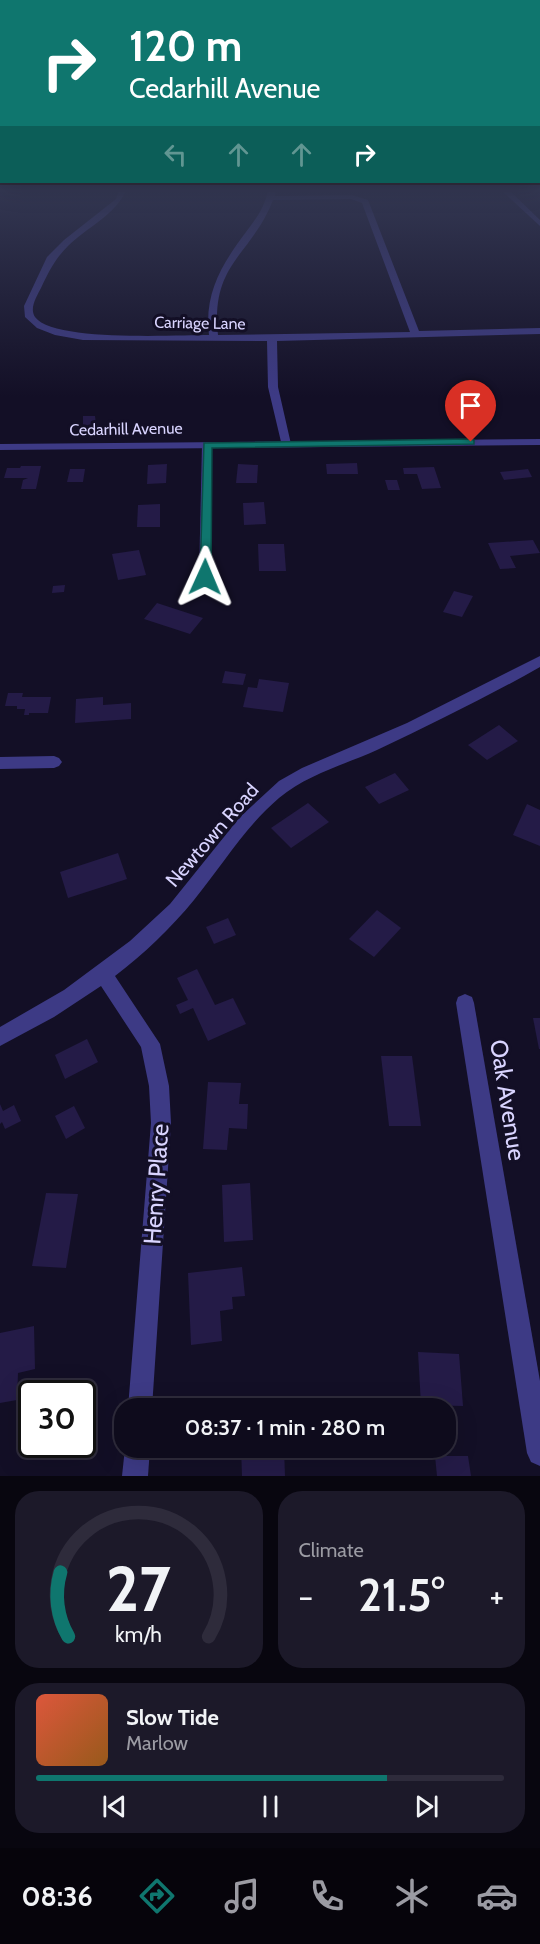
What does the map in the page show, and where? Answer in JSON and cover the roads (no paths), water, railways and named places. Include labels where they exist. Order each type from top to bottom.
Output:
[{"type":"street","name":"Carriage Lane","points":[[50,259],[29,304],[30,317],[48,330],[71,335],[272,338],[540,332]]},
{"type":"street","points":[[214,338],[212,304],[221,273],[231,259]]},
{"type":"street","points":[[387,259],[416,335]]},
{"type":"street","points":[[272,338],[272,380],[286,444]]},
{"type":"street","name":"Cedarhill Avenue","points":[[0,447],[540,441]]},
{"type":"street","points":[[205,577],[207,445]]},
{"type":"street","name":"Newtown Road","points":[[0,1037],[31,1021],[103,973],[174,911],[252,813],[296,778],[320,764],[364,749],[459,706],[540,661]]},
{"type":"street","points":[[0,763],[54,762]]},
{"type":"street","name":"Henry Place","points":[[103,973],[150,1044],[159,1086],[162,1123],[141,1398]]},
{"type":"street","name":"Oak Avenue","points":[[465,1003],[540,1453]]},
{"type":"street","points":[[135,1476],[137,1458]]}]
